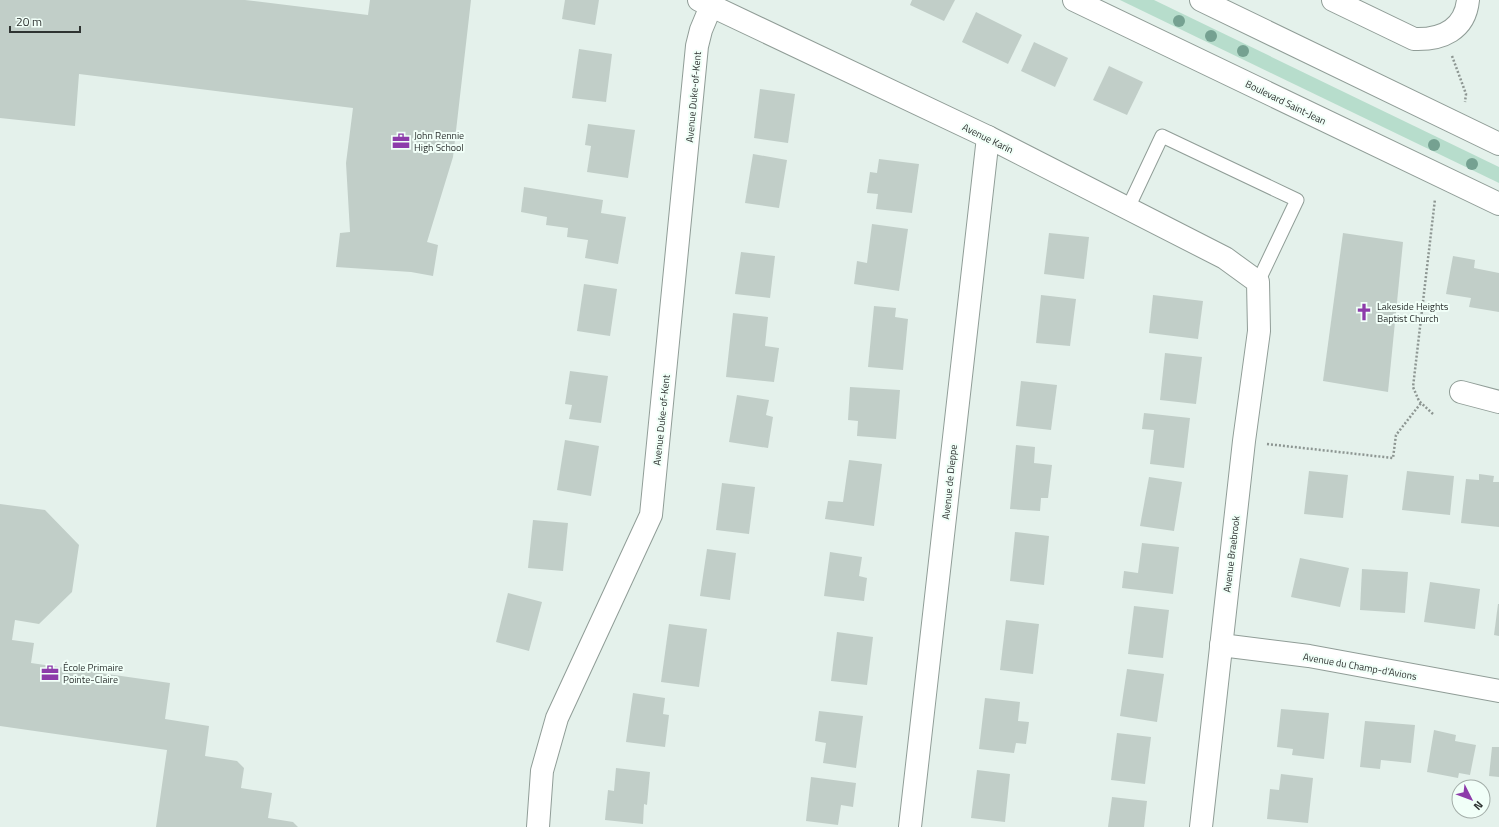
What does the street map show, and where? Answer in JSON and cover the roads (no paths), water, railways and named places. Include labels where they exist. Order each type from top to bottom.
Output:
[{"type":"street","name":"Boulevard Saint-Jean","points":[[1074,0],[1499,204]]},
{"type":"street","points":[[1201,0],[1499,144]]},
{"type":"street","points":[[1333,0],[1414,39],[1426,40],[1444,35],[1458,26],[1467,11],[1468,0]]},
{"type":"street","name":"Avenue Karin","points":[[705,3],[801,47],[988,137],[1225,258],[1258,282]]},
{"type":"street","name":"Avenue Duke-of-Kent","points":[[538,827],[542,771],[557,718],[651,515],[697,46],[705,3]]},
{"type":"street","name":"Avenue de Dieppe","points":[[910,827],[988,137]]},
{"type":"street","name":"Avenue Braebrook","points":[[1201,827],[1244,441],[1259,331],[1258,282]]},
{"type":"street","points":[[1461,392],[1499,402]]},
{"type":"street","name":"Avenue du Champ-d'Avions","points":[[1221,645],[1309,656],[1499,691]]},
{"type":"lane","points":[[1128,208],[1162,136],[1297,200],[1258,282]]},
{"type":"place","name":"John Rennie High School","points":[[401,141]]},
{"type":"place","name":"Lakeside Heights Baptist Church","points":[[1364,312]]},
{"type":"place","name":"École Primaire Pointe-Claire","points":[[50,673]]}]
